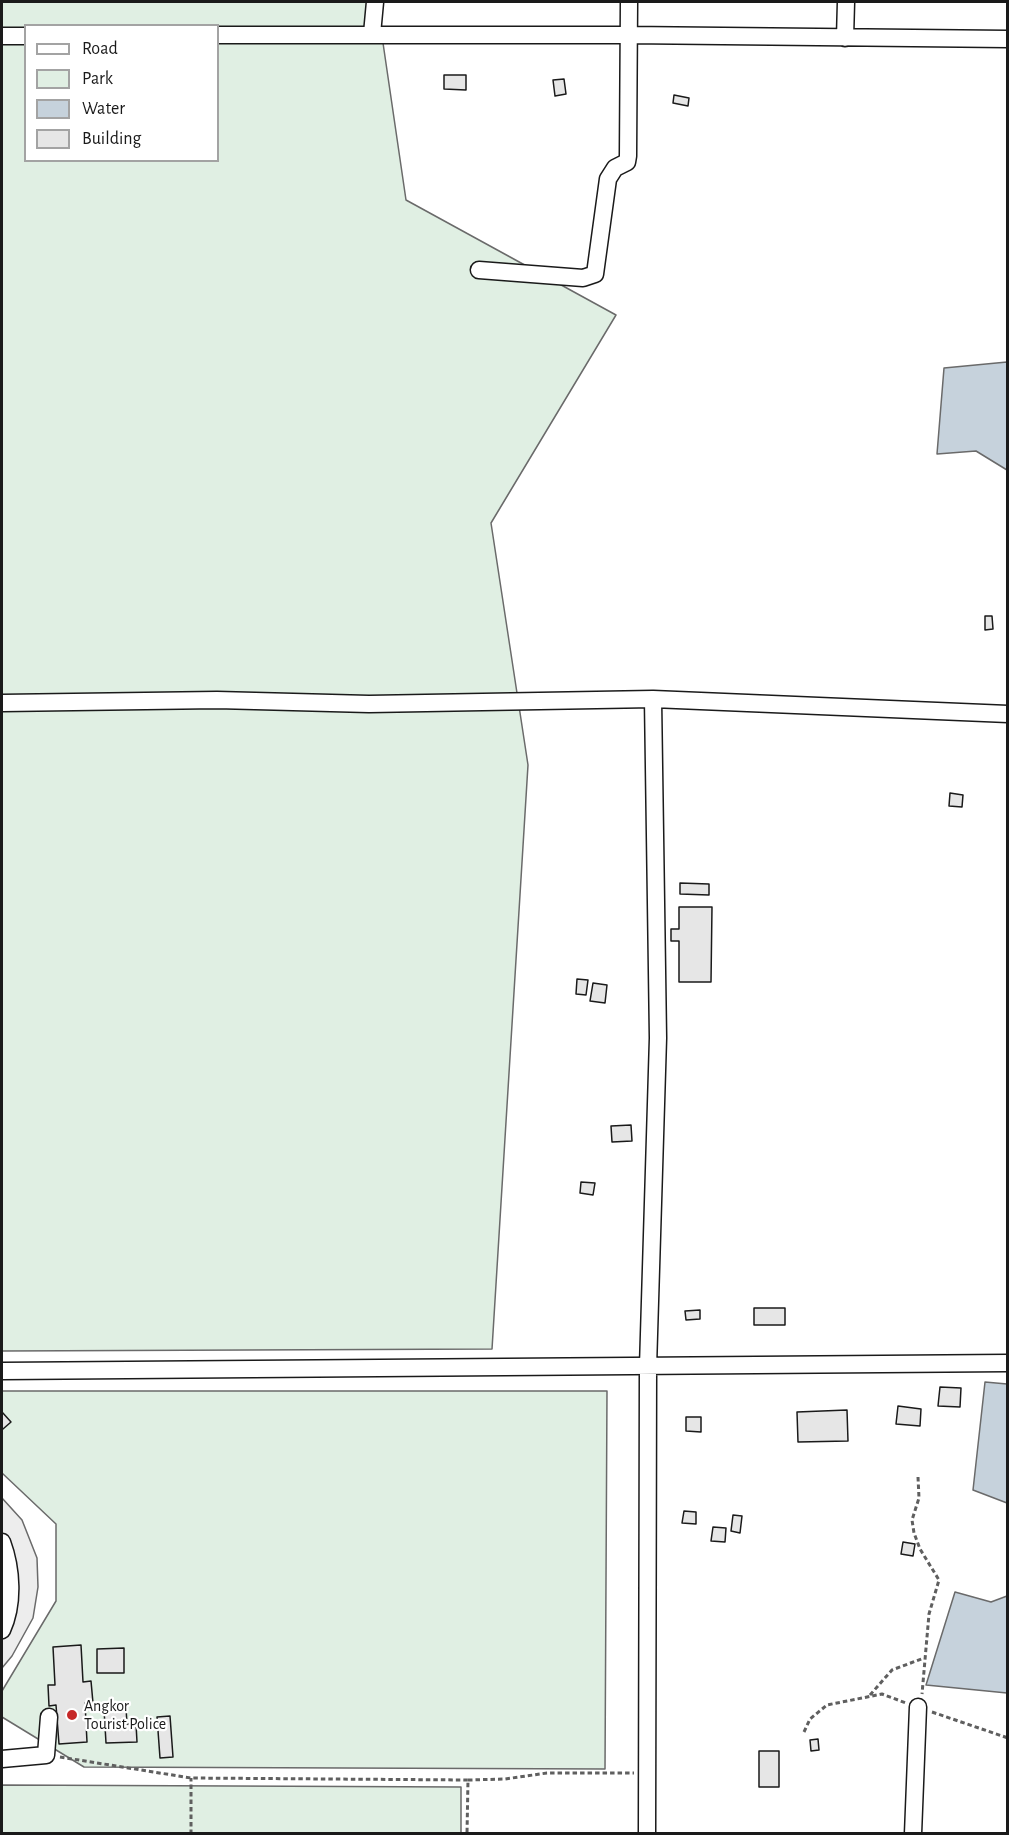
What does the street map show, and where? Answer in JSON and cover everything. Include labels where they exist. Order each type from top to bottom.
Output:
[{"type":"street","points":[[372,34],[375,2]]},
{"type":"street","points":[[479,270],[584,278],[595,274],[608,180],[615,168],[627,162],[628,156],[629,2]]},
{"type":"street","points":[[845,38],[846,2]]},
{"type":"street","points":[[219,35],[628,35],[1008,39]]},
{"type":"street","points":[[2,36],[24,36]]},
{"type":"street","points":[[647,1833],[648,1367],[658,1038],[653,699]]},
{"type":"street","points":[[2,703],[217,700],[369,704],[653,699],[1008,714]]},
{"type":"street","points":[[2,1371],[1008,1362]]},
{"type":"street","points":[[2,1542],[9,1562],[9,1615],[2,1630]]},
{"type":"street","points":[[913,1833],[918,1707]]},
{"type":"street","points":[[2,1759],[46,1755],[49,1717]]},
{"type":"path","points":[[918,1477],[919,1498],[912,1520],[914,1533],[939,1581],[929,1614],[924,1658],[925,1680],[918,1707]]},
{"type":"path","points":[[870,1695],[892,1670],[924,1658]]},
{"type":"path","points":[[804,1732],[810,1719],[827,1705],[870,1695],[888,1695],[1008,1738]]},
{"type":"path","points":[[46,1755],[191,1778],[468,1780],[505,1779],[547,1773],[647,1773]]},
{"type":"path","points":[[191,1778],[191,1833]]},
{"type":"path","points":[[467,1833],[468,1780]]},
{"type":"green space","points":[[2,2],[377,2],[406,200],[616,315],[491,523],[528,765],[492,1349],[2,1351]]},
{"type":"green space","points":[[2,1391],[607,1391],[605,1769],[84,1767],[2,1717],[2,1691],[56,1601],[56,1524],[2,1473]]},
{"type":"green space","points":[[2,1785],[461,1787],[461,1833],[2,1833]]},
{"type":"shaded area","points":[[2,1498],[22,1520],[37,1558],[38,1587],[33,1618],[12,1656],[2,1668],[2,1581],[6,1581],[2,1562]]},
{"type":"water","points":[[1007,362],[1007,470],[976,451],[937,454],[944,368]]},
{"type":"water","points":[[985,1382],[1007,1384],[1007,1503],[973,1490]]},
{"type":"water","points":[[955,1592],[991,1602],[1007,1596],[1007,1693],[926,1685]]},
{"type":"building","points":[[444,75],[466,75],[466,90],[444,89]]},
{"type":"building","points":[[564,79],[566,94],[555,96],[553,80]]},
{"type":"building","points":[[674,95],[689,98],[688,106],[673,103]]},
{"type":"building","points":[[985,616],[992,616],[993,629],[985,630]]},
{"type":"building","points":[[950,793],[963,795],[962,807],[949,806]]},
{"type":"building","points":[[680,883],[709,884],[709,895],[680,894]]},
{"type":"building","points":[[679,907],[712,907],[711,982],[679,982],[679,941],[671,941],[671,929],[679,929]]},
{"type":"building","points":[[577,979],[588,980],[586,995],[576,994]]},
{"type":"building","points":[[593,983],[607,985],[605,1003],[590,1001]]},
{"type":"building","points":[[631,1125],[632,1141],[612,1142],[611,1126]]},
{"type":"building","points":[[581,1182],[595,1183],[593,1195],[580,1193]]},
{"type":"building","points":[[754,1308],[785,1308],[785,1325],[754,1325]]},
{"type":"building","points":[[700,1310],[700,1319],[686,1320],[685,1311]]},
{"type":"building","points":[[940,1387],[961,1388],[960,1407],[938,1406]]},
{"type":"building","points":[[898,1406],[921,1409],[920,1426],[896,1424]]},
{"type":"building","points":[[847,1410],[848,1441],[798,1442],[797,1412]]},
{"type":"building","points":[[2,1412],[11,1422],[3,1429],[2,1428]]},
{"type":"building","points":[[686,1417],[701,1417],[701,1432],[686,1431]]},
{"type":"building","points":[[684,1511],[696,1512],[696,1524],[682,1523]]},
{"type":"building","points":[[733,1515],[742,1516],[740,1533],[731,1531]]},
{"type":"building","points":[[713,1527],[726,1528],[725,1542],[711,1541]]},
{"type":"building","points":[[903,1542],[915,1544],[913,1556],[901,1554]]},
{"type":"building","points":[[81,1645],[83,1682],[91,1681],[93,1703],[85,1703],[87,1742],[59,1744],[56,1705],[49,1706],[48,1685],[55,1685],[53,1647]]},
{"type":"building","points":[[124,1648],[124,1673],[97,1673],[97,1649]]},
{"type":"building","points":[[126,1708],[127,1724],[136,1724],[137,1742],[106,1743],[104,1709]]},
{"type":"building","points":[[170,1716],[173,1757],[160,1758],[157,1717]]},
{"type":"building","points":[[818,1739],[819,1750],[811,1751],[810,1740]]},
{"type":"building","points":[[759,1751],[779,1751],[779,1787],[759,1787]]},
{"type":"place","name":"Angkor Tourist Police","points":[[72,1715]]}]
